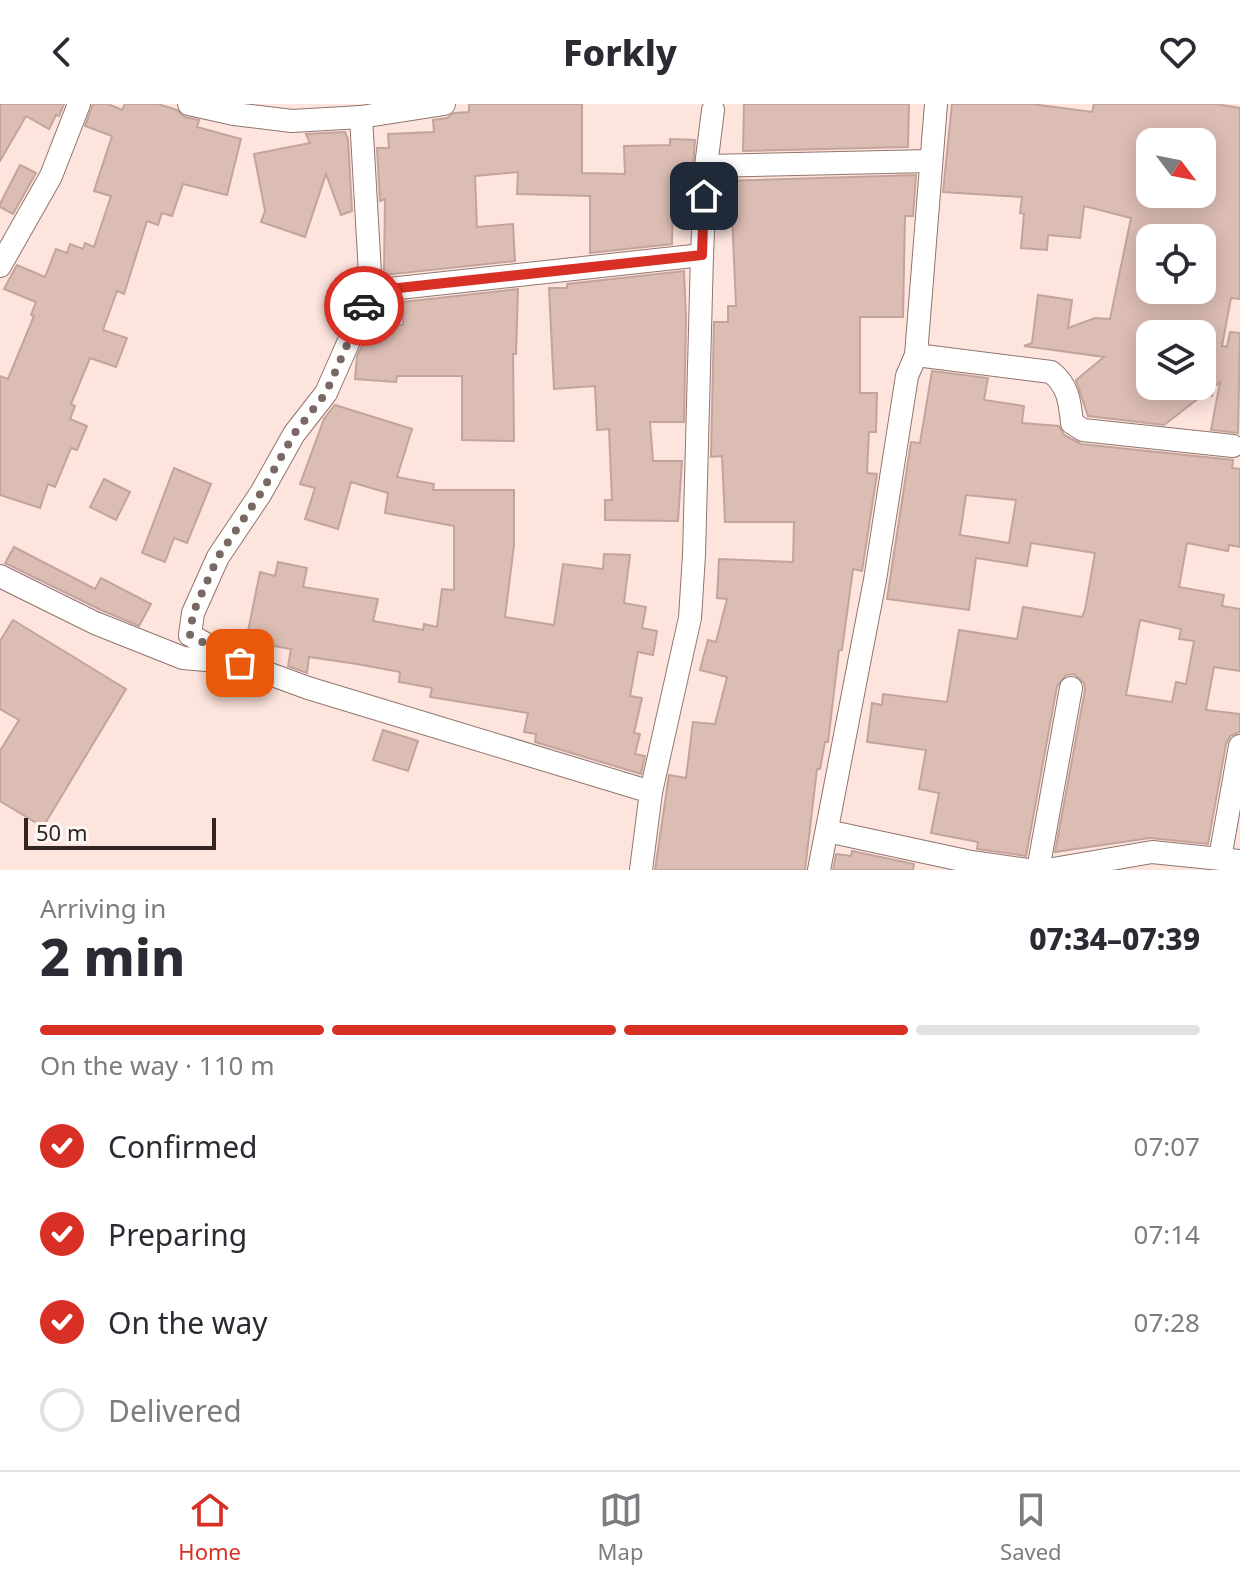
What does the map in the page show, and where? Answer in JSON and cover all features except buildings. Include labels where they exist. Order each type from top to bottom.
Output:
[{"type":"street","points":[[0,266],[51,176],[79,104]]},
{"type":"street","points":[[189,104],[234,114],[292,121],[361,117],[444,104]]},
{"type":"street","points":[[819,870],[875,580],[907,376],[916,355],[936,104]]},
{"type":"street","points":[[641,870],[651,792],[690,618],[706,166],[713,110]]},
{"type":"street","points":[[361,117],[371,291],[326,393],[294,434],[261,493],[218,557],[193,613],[190,635],[240,663],[308,688],[651,792]]},
{"type":"street","points":[[706,166],[930,161]]},
{"type":"street","points":[[371,291],[702,255]]},
{"type":"street","points":[[916,355],[1051,372],[1060,379],[1070,399],[1072,423],[1083,430],[1233,446]]},
{"type":"street","points":[[0,576],[95,623],[183,658],[240,663]]},
{"type":"street","points":[[1038,870],[1071,688]]},
{"type":"street","points":[[1047,870],[1152,852],[1230,860],[1240,746]]},
{"type":"street","points":[[827,831],[970,866],[1028,870]]},
{"type":"way so far","points":[[240,663],[190,635],[193,613],[218,557],[261,493],[294,434],[326,393],[364,306]]},
{"type":"route","points":[[364,306],[371,291],[702,255],[704,196]]}]
